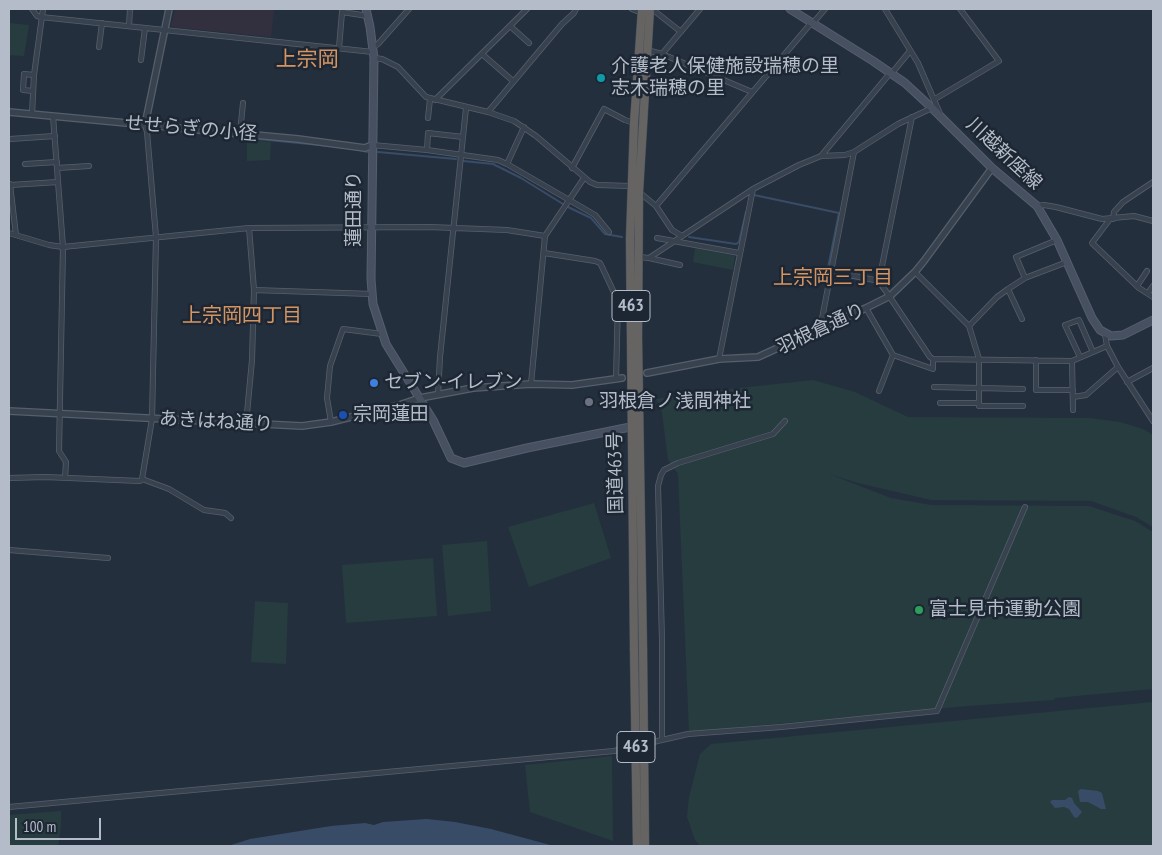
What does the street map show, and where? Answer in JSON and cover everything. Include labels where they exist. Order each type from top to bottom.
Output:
[{"type":"highway","name":"国道463号","points":[[636,846],[639,649],[639,192],[651,9]]},
{"type":"highway","name":"国道463号","points":[[642,11],[630,186],[631,427],[645,846]]},
{"type":"main road","name":"川越新座線","points":[[790,9],[892,73],[932,108],[992,168],[1037,206],[1057,240],[1092,318],[1105,334]]},
{"type":"main road","name":"蓮田通り","points":[[367,13],[373,52],[373,304],[382,334],[397,365],[420,398],[440,433],[451,458],[464,464],[527,448],[640,426]]},
{"type":"main road","points":[[1105,334],[1111,336],[1123,335],[1153,320]]},
{"type":"street","points":[[32,9],[41,17],[373,52],[382,59],[398,66],[419,91],[433,99],[503,116],[524,127],[584,178],[597,185],[630,186]]},
{"type":"street","points":[[32,114],[34,75],[43,9]]},
{"type":"street","points":[[129,26],[130,9]]},
{"type":"street","points":[[142,479],[152,419],[156,237],[148,132],[145,125],[169,9]]},
{"type":"street","points":[[373,52],[409,9]]},
{"type":"street","points":[[428,118],[433,99],[528,9]]},
{"type":"street","points":[[488,112],[576,9]]},
{"type":"street","points":[[632,9],[642,11]]},
{"type":"street","points":[[651,9],[681,32]]},
{"type":"street","points":[[662,54],[700,9]]},
{"type":"street","points":[[656,206],[825,9]]},
{"type":"street","points":[[885,9],[927,80],[942,118]]},
{"type":"street","points":[[935,99],[999,61],[960,9]]},
{"type":"street","points":[[338,48],[342,12],[367,13]]},
{"type":"street","points":[[99,46],[102,23]]},
{"type":"street","points":[[510,26],[529,43]]},
{"type":"street","points":[[141,60],[145,28]]},
{"type":"street","points":[[647,50],[662,54],[752,92]]},
{"type":"street","points":[[822,156],[910,51]]},
{"type":"street","points":[[482,54],[513,81]]},
{"type":"street","points":[[33,91],[23,90],[24,74],[34,75]]},
{"type":"street","points":[[240,134],[243,103]]},
{"type":"street","points":[[438,395],[466,108]]},
{"type":"street","points":[[649,258],[753,189],[805,162],[822,156],[854,152],[898,124],[932,108]]},
{"type":"street","points":[[572,168],[604,109],[634,123]]},
{"type":"street","name":"せせらぎの小径","points":[[9,112],[298,139],[365,148],[372,146]]},
{"type":"street","points":[[53,116],[63,247],[59,451],[66,462],[65,478]]},
{"type":"street","points":[[879,280],[912,117]]},
{"type":"street","points":[[507,164],[524,127]]},
{"type":"street","points":[[426,150],[428,133],[463,137]]},
{"type":"street","points":[[10,139],[55,136]]},
{"type":"street","points":[[372,146],[426,150],[498,160],[595,214],[609,232]]},
{"type":"street","points":[[820,329],[854,152]]},
{"type":"street","points":[[24,164],[57,162]]},
{"type":"street","points":[[57,168],[89,166]]},
{"type":"street","name":"羽根倉通り","points":[[647,373],[719,359],[758,357],[771,353],[890,296],[915,272],[992,168]]},
{"type":"street","points":[[531,384],[545,236],[584,178]]},
{"type":"street","points":[[16,235],[10,185],[58,182]]},
{"type":"street","points":[[1153,182],[1123,202],[1092,243],[1137,286],[1153,297]]},
{"type":"street","points":[[719,359],[753,189]]},
{"type":"street","points":[[639,192],[656,206],[672,230],[682,236]]},
{"type":"street","points":[[1037,206],[1056,206],[1102,219],[1134,216],[1153,221]]},
{"type":"street","points":[[246,424],[252,360],[254,290],[249,228]]},
{"type":"street","points":[[9,233],[49,245],[63,247],[249,228],[453,228],[507,230],[545,236]]},
{"type":"street","points":[[657,238],[739,253]]},
{"type":"street","points":[[1025,278],[1016,257],[1057,240]]},
{"type":"street","points":[[420,398],[473,388],[531,384],[572,385],[619,379],[618,301],[600,263],[544,253]]},
{"type":"street","points":[[639,257],[680,265]]},
{"type":"street","points":[[969,326],[997,297],[1008,289],[1025,278],[1067,262]]},
{"type":"street","points":[[831,271],[879,280],[933,359],[1072,361],[1107,346]]},
{"type":"street","points":[[1137,286],[1147,271]]},
{"type":"street","points":[[915,272],[969,326],[979,359],[979,403]]},
{"type":"street","points":[[1148,293],[1153,286]]},
{"type":"street","points":[[1008,289],[1022,319]]},
{"type":"street","points":[[254,290],[372,294]]},
{"type":"street","points":[[866,308],[893,355],[932,369],[933,359]]},
{"type":"street","points":[[1080,357],[1065,326],[1079,320],[1093,352]]},
{"type":"street","points":[[331,422],[327,398],[330,366],[343,329],[382,334]]},
{"type":"street","points":[[1105,334],[1107,346],[1118,367],[1153,421]]},
{"type":"street","points":[[879,391],[893,355]]},
{"type":"street","points":[[1036,360],[1036,390],[1072,390]]},
{"type":"street","points":[[1072,361],[1073,410]]},
{"type":"street","points":[[1073,397],[1086,395],[1118,367]]},
{"type":"street","points":[[1128,382],[1153,368]]},
{"type":"street","points":[[934,387],[1023,389]]},
{"type":"street","name":"あきはね通り","points":[[9,411],[302,426],[331,422],[400,406],[420,398]]},
{"type":"street","points":[[940,403],[979,403],[980,406],[1023,406]]},
{"type":"street","points":[[662,740],[662,632],[658,486],[661,475],[664,470],[678,462],[773,434],[785,421]]},
{"type":"street","points":[[9,478],[45,476],[140,481],[142,479],[169,489],[204,510],[225,513],[231,518]]},
{"type":"street","points":[[9,807],[614,751],[688,734],[781,727],[937,711],[1025,507]]},
{"type":"street","points":[[9,550],[108,558]]},
{"type":"shaded area","points":[[175,9],[274,9],[271,37],[173,27],[171,26]]},
{"type":"green space","points":[[9,23],[29,25],[24,56],[9,55]]},
{"type":"green space","points":[[247,140],[271,142],[270,160],[247,161]]},
{"type":"green space","points":[[695,248],[735,256],[733,270],[693,262]]},
{"type":"green space","name":"富士見市運動公園","points":[[813,380],[855,392],[908,417],[1090,418],[1120,422],[1143,429],[1153,435],[1153,527],[1136,517],[1091,501],[931,500],[858,483],[829,474],[891,498],[931,505],[1089,506],[1135,521],[1153,532],[1153,689],[1055,698],[1054,700],[968,706],[689,732],[678,474],[668,460],[662,413],[656,399]]},
{"type":"green space","points":[[594,503],[611,558],[529,587],[508,527]]},
{"type":"green space","points":[[487,541],[491,611],[448,616],[442,545]]},
{"type":"green space","points":[[433,558],[437,616],[346,623],[342,565]]},
{"type":"green space","points":[[255,601],[288,603],[286,664],[251,662]]},
{"type":"green space","points":[[1153,702],[1153,846],[700,846],[695,840],[687,817],[689,797],[700,754],[711,744]]},
{"type":"green space","points":[[612,756],[613,841],[530,812],[525,765]]},
{"type":"green space","points":[[61,811],[58,846],[9,846],[9,815]]},
{"type":"water","points":[[1081,789],[1102,793],[1106,809],[1101,809],[1088,802],[1080,802],[1078,791]]},
{"type":"water","points":[[1069,797],[1072,798],[1082,812],[1077,818],[1074,817],[1069,809],[1064,807],[1055,808],[1050,802],[1052,800],[1065,800]]},
{"type":"water","points":[[427,819],[491,829],[554,846],[228,846],[250,839],[331,826],[365,823],[374,825],[383,822]]},
{"type":"waterway","points":[[176,131],[340,147]]},
{"type":"waterway","points":[[360,150],[367,152]]},
{"type":"waterway","points":[[378,152],[456,159]]},
{"type":"waterway","points":[[463,161],[493,164],[521,178],[563,204]]},
{"type":"waterway","points":[[754,195],[839,213],[827,273],[868,281]]},
{"type":"waterway","points":[[568,207],[591,218],[605,234],[622,237]]},
{"type":"waterway","points":[[689,237],[736,244],[739,242],[746,212]]},
{"type":"waterway","points":[[877,283],[883,291]]},
{"type":"place","name":"介護老人保健施設瑞穂の里 志木瑞穂の里","points":[[601,78]]},
{"type":"place","name":"セブン-イレブン","points":[[374,383]]},
{"type":"place","name":"羽根倉ノ浅間神社","points":[[589,402]]},
{"type":"place","name":"宗岡蓮田","points":[[343,415]]},
{"type":"place","name":"富士見市運動公園","points":[[919,610]]},
{"type":"district","name":"上宗岡","points":[[307,60]]},
{"type":"district","name":"上宗岡三丁目","points":[[833,278]]},
{"type":"district","name":"上宗岡四丁目","points":[[242,316]]}]
